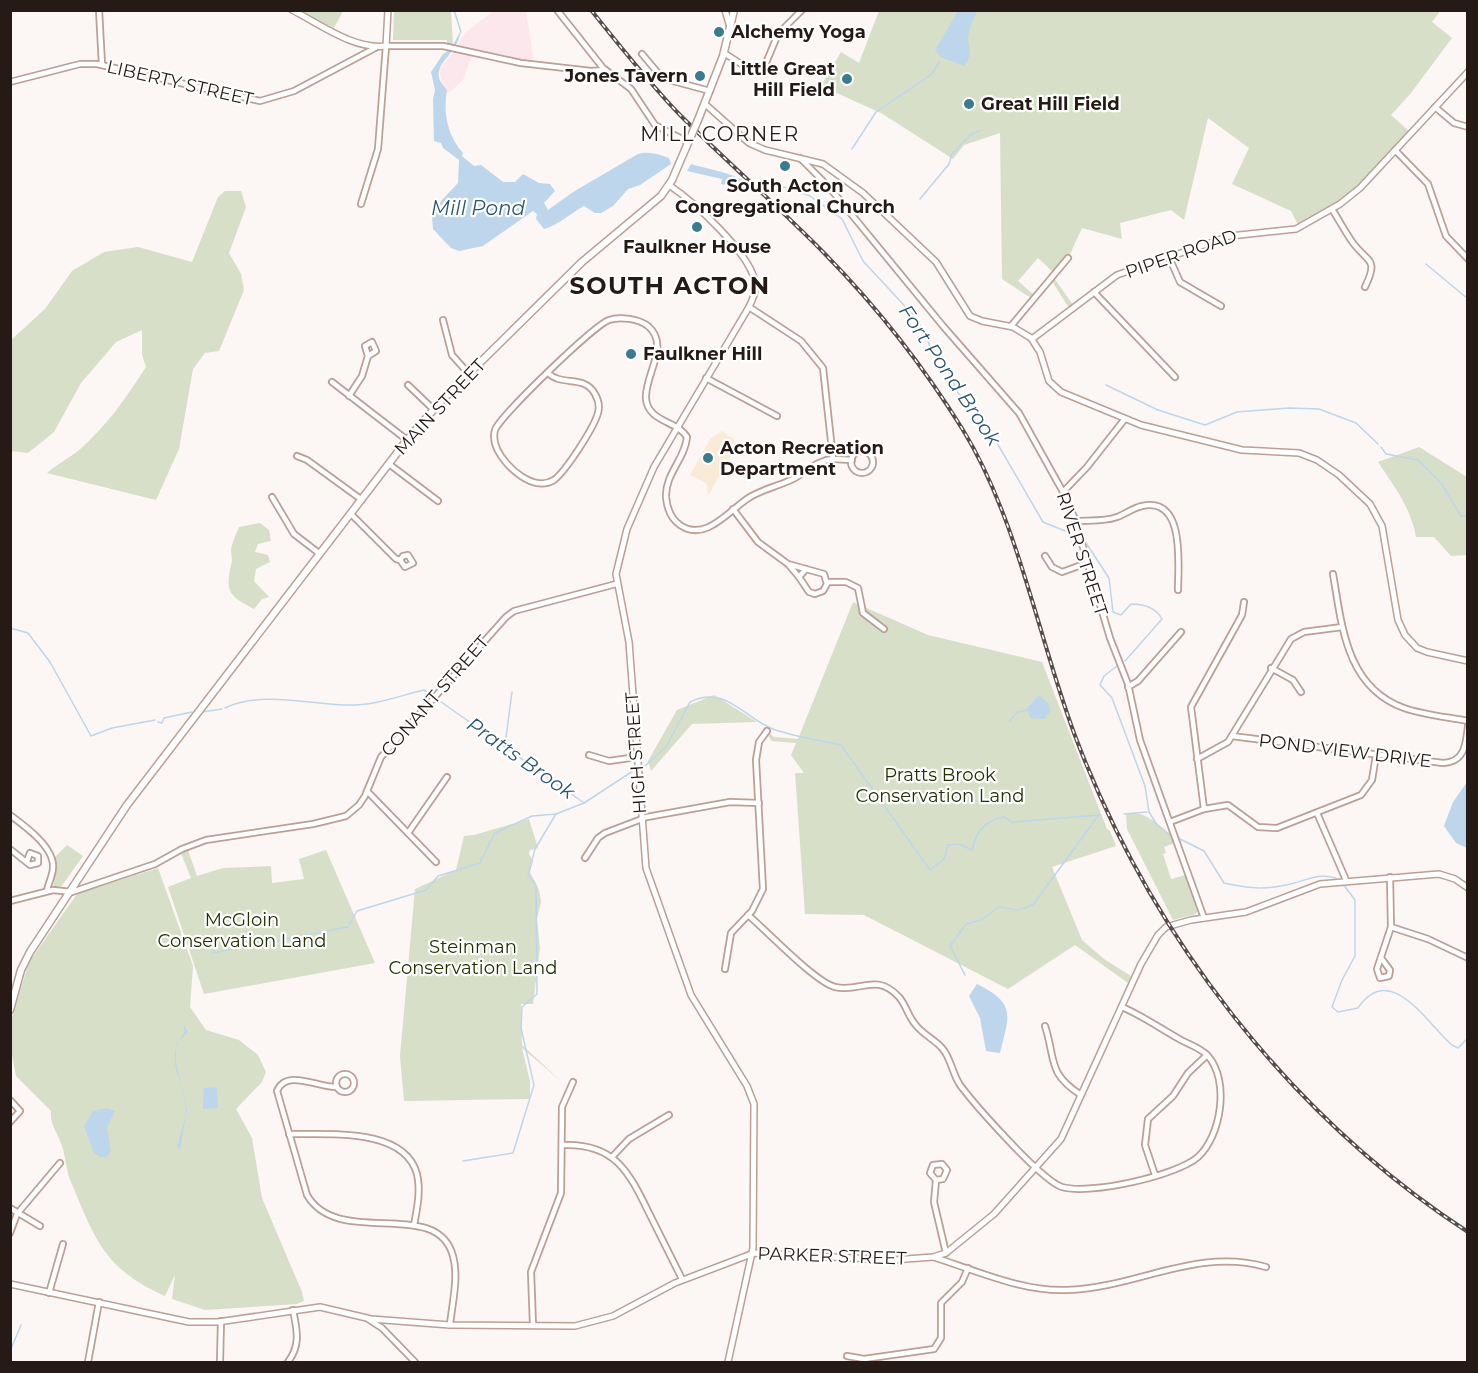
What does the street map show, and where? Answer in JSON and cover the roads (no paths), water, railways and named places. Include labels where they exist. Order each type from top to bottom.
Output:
[{"type":"main road","name":"MAIN STREET","points":[[10,1010],[25,962],[127,805],[407,440],[433,409],[597,247],[654,202],[669,185],[710,91],[724,53],[734,10]]},
{"type":"street","points":[[99,10],[102,65]]},
{"type":"street","points":[[292,10],[355,42],[375,48],[450,46],[528,64],[591,71],[605,70]]},
{"type":"street","points":[[361,204],[378,152],[388,10]]},
{"type":"street","points":[[557,10],[605,70],[630,87],[659,128],[689,139]]},
{"type":"street","points":[[725,10],[730,27]]},
{"type":"street","points":[[724,53],[749,69],[761,68],[766,63],[778,34],[802,10]]},
{"type":"street","name":"LIBERTY STREET","points":[[10,82],[80,64],[102,65],[260,101],[294,91],[375,48]]},
{"type":"street","points":[[642,54],[667,79],[710,91]]},
{"type":"street","name":"PIPER ROAD","points":[[1032,339],[1117,275],[1236,234],[1294,230],[1332,209],[1358,191],[1467,72]]},
{"type":"street","points":[[705,104],[748,143],[767,151],[821,163],[835,171],[896,221],[940,266],[970,316],[980,321],[1011,326],[1032,339],[1040,352],[1047,377],[1055,388],[1124,420],[1239,450],[1299,453],[1317,460],[1339,475],[1366,499],[1382,526],[1398,620],[1405,635],[1417,648],[1467,660]]},
{"type":"street","points":[[1435,106],[1454,123],[1467,127]]},
{"type":"street","points":[[1395,150],[1428,184],[1446,236],[1467,259]]},
{"type":"street","name":"RIVER STREET","points":[[800,158],[831,189],[1019,413],[1063,492],[1075,521],[1110,638],[1128,687],[1137,730],[1204,918]]},
{"type":"street","name":"HIGH STREET","points":[[669,185],[701,208],[748,265],[755,285],[749,307],[676,428],[641,492],[617,564],[616,584],[629,642],[646,868],[685,982],[712,1033],[747,1086],[754,1104],[753,1253],[728,1362]]},
{"type":"street","points":[[1332,209],[1353,243],[1370,260],[1372,270],[1365,287]]},
{"type":"street","points":[[1169,257],[1180,282],[1221,306]]},
{"type":"street","points":[[1011,326],[1068,258]]},
{"type":"street","points":[[1094,292],[1175,377]]},
{"type":"street","points":[[749,307],[801,341],[823,368],[833,459]]},
{"type":"street","points":[[548,373],[556,379],[580,381],[589,386],[596,395],[599,409],[594,423],[562,471],[550,482],[538,483],[523,477],[504,459],[497,448],[494,437],[500,422],[548,373],[582,340],[608,321],[623,319],[641,322],[653,332],[657,343],[647,387],[647,404],[655,416],[685,433],[687,440],[668,482],[666,498],[672,518],[684,527],[700,530],[714,525],[753,495],[795,478],[822,461],[852,460]]},
{"type":"street","points":[[443,320],[452,355],[469,374]]},
{"type":"street","points":[[349,396],[361,379],[368,356]]},
{"type":"street","points":[[706,378],[777,416]]},
{"type":"street","points":[[332,382],[407,440]]},
{"type":"street","points":[[408,385],[433,409]]},
{"type":"street","points":[[1063,492],[1087,467],[1124,420]]},
{"type":"street","points":[[864,452],[871,456],[872,465],[867,471],[859,472],[853,467],[852,460],[856,453],[864,452]]},
{"type":"street","points":[[297,456],[307,460],[362,500]]},
{"type":"street","points":[[389,464],[438,501]]},
{"type":"street","points":[[272,497],[294,534],[320,554]]},
{"type":"street","points":[[1075,521],[1110,519],[1140,506],[1160,508],[1172,519],[1177,532],[1178,590]]},
{"type":"street","points":[[733,510],[758,542],[788,564],[800,577],[809,592],[815,594],[823,591],[827,582]]},
{"type":"street","points":[[351,514],[400,560]]},
{"type":"street","points":[[1045,556],[1052,567],[1062,572],[1087,563]]},
{"type":"street","points":[[788,564],[821,571],[827,582]]},
{"type":"street","points":[[800,577],[806,569]]},
{"type":"street","points":[[1333,574],[1342,627],[1355,665],[1379,694],[1405,708],[1467,724]]},
{"type":"street","points":[[827,582],[846,582],[858,588],[863,613],[884,629]]},
{"type":"street","name":"CONANT STREET","points":[[72,892],[155,864],[201,842],[337,819],[359,805],[381,757],[506,617],[514,611],[616,584]]},
{"type":"street","points":[[1204,809],[1192,703],[1242,615],[1244,602]]},
{"type":"street","points":[[1197,759],[1222,747],[1232,736],[1272,668],[1294,637],[1314,630],[1342,627]]},
{"type":"street","points":[[1128,687],[1138,681],[1181,632]]},
{"type":"street","points":[[1272,668],[1293,680],[1301,692]]},
{"type":"street","name":"POND VIEW DRIVE","points":[[1232,736],[1376,755],[1452,762],[1464,751],[1467,724]]},
{"type":"street","points":[[725,969],[731,933],[748,915],[763,889],[756,754],[759,742],[767,731]]},
{"type":"street","points":[[589,755],[609,761],[637,757]]},
{"type":"street","points":[[1170,822],[1204,809],[1230,805],[1258,826],[1272,829],[1317,813],[1364,792],[1372,780],[1376,755]]},
{"type":"street","points":[[408,833],[447,777]]},
{"type":"street","points":[[367,791],[435,862]]},
{"type":"street","points":[[585,858],[598,838],[641,819],[730,802],[759,803]]},
{"type":"street","points":[[1317,813],[1346,880]]},
{"type":"street","points":[[10,815],[32,833],[51,858],[53,870],[47,891]]},
{"type":"street","points":[[10,849],[27,861]]},
{"type":"street","name":"PARKER STREET","points":[[10,1284],[180,1321],[221,1322],[320,1307],[363,1317],[450,1325],[564,1327],[594,1322],[612,1316],[682,1279],[753,1253],[893,1260],[933,1257],[946,1253],[994,1214],[1037,1168],[1060,1139],[1141,964],[1161,930],[1172,924],[1246,912],[1300,890],[1346,880],[1442,874],[1467,888]]},
{"type":"street","points":[[1381,958],[1391,927],[1390,877]]},
{"type":"street","points":[[10,901],[47,891],[72,892]]},
{"type":"street","points":[[748,915],[825,983],[845,989],[862,984],[880,984],[896,994],[914,1023],[945,1051],[960,1084],[1037,1168],[1056,1184],[1074,1189],[1122,1185],[1193,1160],[1202,1152],[1211,1136],[1222,1100],[1215,1068],[1207,1055],[1154,1022],[1122,1007]]},
{"type":"street","points":[[1391,927],[1428,939],[1467,958]]},
{"type":"street","points":[[1045,1026],[1051,1041],[1057,1074],[1081,1095]]},
{"type":"street","points":[[1155,1174],[1145,1145],[1148,1119],[1173,1096],[1190,1070],[1207,1055]]},
{"type":"street","points":[[337,1087],[327,1088],[295,1080],[282,1083],[277,1091],[308,1195],[322,1212],[343,1220],[414,1225],[438,1233],[446,1240],[453,1255],[455,1271],[450,1325]]},
{"type":"street","points":[[533,1325],[531,1272],[561,1193],[562,1107],[573,1082]]},
{"type":"street","points":[[10,1100],[20,1111],[10,1122]]},
{"type":"street","points":[[612,1157],[629,1139],[669,1115]]},
{"type":"street","points":[[289,1134],[372,1139],[396,1146],[411,1161],[417,1174],[418,1198],[414,1225]]},
{"type":"street","points":[[562,1145],[588,1147],[612,1157],[623,1166],[634,1182],[682,1279]]},
{"type":"street","points":[[10,1233],[17,1214],[60,1163]]},
{"type":"street","points":[[936,1180],[934,1202],[946,1253]]},
{"type":"street","points":[[10,1208],[40,1226]]},
{"type":"street","points":[[49,1293],[63,1244]]},
{"type":"street","points":[[933,1257],[1040,1288],[1068,1290],[1112,1284],[1206,1262],[1246,1262],[1266,1267]]},
{"type":"street","points":[[848,1356],[854,1359],[864,1359],[934,1349],[940,1338],[941,1303],[961,1282],[968,1268]]},
{"type":"street","points":[[88,1362],[99,1302]]},
{"type":"street","points":[[288,1362],[297,1349],[298,1341],[293,1310]]},
{"type":"street","points":[[363,1317],[382,1328],[415,1362]]},
{"type":"street","points":[[220,1362],[221,1322]]},
{"type":"water","points":[[958,11],[977,11],[969,32],[970,50],[964,66],[941,57],[935,50]]},
{"type":"water","name":"Mill Pond","points":[[461,30],[459,40],[440,68],[439,74],[447,90],[446,115],[453,139],[463,153],[462,156],[474,166],[481,165],[503,182],[515,182],[523,174],[539,183],[550,184],[555,191],[544,203],[548,210],[573,192],[638,154],[661,155],[669,158],[671,164],[640,185],[628,189],[613,206],[601,213],[595,213],[584,206],[544,229],[536,219],[537,214],[533,211],[483,246],[459,251],[451,248],[433,229],[432,217],[441,201],[458,183],[459,160],[443,148],[441,143],[434,141],[433,99],[435,90],[431,72],[443,54],[451,49]]},
{"type":"water","points":[[691,164],[735,176],[743,180],[752,190],[744,192],[740,187],[721,184],[722,179],[687,171]]},
{"type":"water","points":[[1039,695],[1048,703],[1051,711],[1044,719],[1030,718],[1027,708]]},
{"type":"water","points":[[1467,782],[1467,848],[1456,843],[1444,826],[1453,802]]},
{"type":"water","points":[[977,984],[999,998],[1007,1012],[1006,1029],[1000,1053],[986,1051],[980,1018],[969,996]]},
{"type":"water","points":[[184,1025],[188,1032],[180,1040],[184,1033]]},
{"type":"water","points":[[176,1050],[176,1062],[181,1085],[175,1063]]},
{"type":"water","points":[[217,1087],[218,1108],[203,1109],[204,1088]]},
{"type":"water","points":[[185,1103],[187,1110],[180,1150],[177,1147],[185,1119]]},
{"type":"water","points":[[107,1108],[115,1111],[107,1127],[111,1151],[107,1157],[100,1157],[94,1153],[84,1126],[93,1111]]},
{"type":"waterway","name":"Fort Pond Brook","points":[[454,10],[461,32]]},
{"type":"waterway","points":[[852,149],[876,112],[932,74],[940,61]]},
{"type":"waterway","points":[[920,199],[949,164],[952,154],[970,135],[979,131]]},
{"type":"waterway","name":"Fort Pond Brook","points":[[760,182],[792,189],[810,196],[842,219],[863,261],[914,316],[925,332],[932,353],[945,364],[958,393],[979,412],[1043,522],[1075,535]]},
{"type":"waterway","points":[[1426,264],[1468,299]]},
{"type":"waterway","points":[[1106,385],[1158,410],[1205,425],[1237,412],[1289,408],[1319,409],[1356,423],[1378,444]]},
{"type":"waterway","points":[[1381,447],[1386,454],[1418,460],[1441,483],[1461,516],[1468,516]]},
{"type":"waterway","name":"Fort Pond Brook","points":[[1084,540],[1109,578],[1113,612],[1121,615],[1131,604],[1140,605],[1153,609],[1162,619],[1125,661]]},
{"type":"waterway","name":"Pratts Brook","points":[[10,628],[28,633],[50,662],[91,736],[112,728],[155,720]]},
{"type":"waterway","name":"Fort Pond Brook","points":[[1117,666],[1104,676],[1100,685],[1112,698],[1145,786],[1149,812],[1157,825],[1173,837]]},
{"type":"waterway","name":"Pratts Brook","points":[[225,708],[255,700],[360,705],[424,690],[432,695]]},
{"type":"waterway","points":[[505,745],[512,692]]},
{"type":"waterway","name":"Pratts Brook","points":[[644,767],[666,747],[690,702],[714,697],[734,705],[773,729],[841,745],[930,870],[944,859],[948,845],[959,844],[972,850],[982,828],[997,819],[1004,817],[1012,822],[1100,815]]},
{"type":"waterway","name":"Pratts Brook","points":[[437,699],[584,803],[636,769]]},
{"type":"waterway","name":"Pratts Brook","points":[[202,712],[222,709]]},
{"type":"waterway","points":[[1010,721],[1017,712],[1028,710]]},
{"type":"waterway","name":"Pratts Brook","points":[[158,722],[162,723],[164,718],[192,712]]},
{"type":"waterway","points":[[463,1161],[513,1153],[534,1085],[521,1028],[522,1007],[537,994],[536,885],[528,875],[535,849],[556,814],[584,803]]},
{"type":"waterway","name":"Pratts Brook","points":[[1124,814],[1147,812]]},
{"type":"waterway","points":[[212,953],[348,927],[357,911],[426,890],[438,876],[480,863],[495,833],[532,816],[556,814]]},
{"type":"waterway","points":[[965,975],[950,946],[966,924],[981,920],[999,907],[1018,910],[1033,905],[1098,816]]},
{"type":"waterway","name":"Fort Pond Brook","points":[[1178,838],[1204,851],[1224,883],[1263,888],[1278,887],[1323,876],[1336,878]]},
{"type":"waterway","name":"Fort Pond Brook","points":[[1343,884],[1355,900],[1355,956],[1342,980],[1332,1007],[1338,1012],[1358,1008],[1370,995],[1382,991],[1395,993],[1419,1010],[1452,1045],[1458,1048],[1468,1038]]},
{"type":"waterway","points":[[10,1351],[21,1325]]},
{"type":"waterway","points":[[10,1358],[12,1362]]},
{"type":"railway","points":[[591,10],[681,116],[808,237],[863,295],[916,361],[963,430],[982,464],[998,501],[1025,578],[1061,696],[1105,807],[1142,879],[1184,948],[1232,1014],[1284,1075],[1341,1133],[1402,1185],[1468,1232]]},
{"type":"place","name":"Alchemy Yoga","points":[[719,32]]},
{"type":"place","name":"Jones Tavern","points":[[700,76]]},
{"type":"place","name":"Little Great Hill Field","points":[[847,79]]},
{"type":"place","name":"Great Hill Field","points":[[969,104]]},
{"type":"place","name":"South Acton Congregational Church","points":[[785,166]]},
{"type":"place","name":"Faulkner House","points":[[697,227]]},
{"type":"place","name":"Faulkner Hill","points":[[631,354]]},
{"type":"place","name":"Acton Recreation Department","points":[[708,458]]},
{"type":"district","name":"MILL CORNER","points":[[720,134]]},
{"type":"district","name":"SOUTH ACTON","points":[[670,285]]},
{"type":"park label","name":"Pratts Brook Conservation Land","points":[[940,785]]},
{"type":"park label","name":"McGloin Conservation Land","points":[[242,930]]},
{"type":"park label","name":"Steinman Conservation Land","points":[[473,957]]}]
